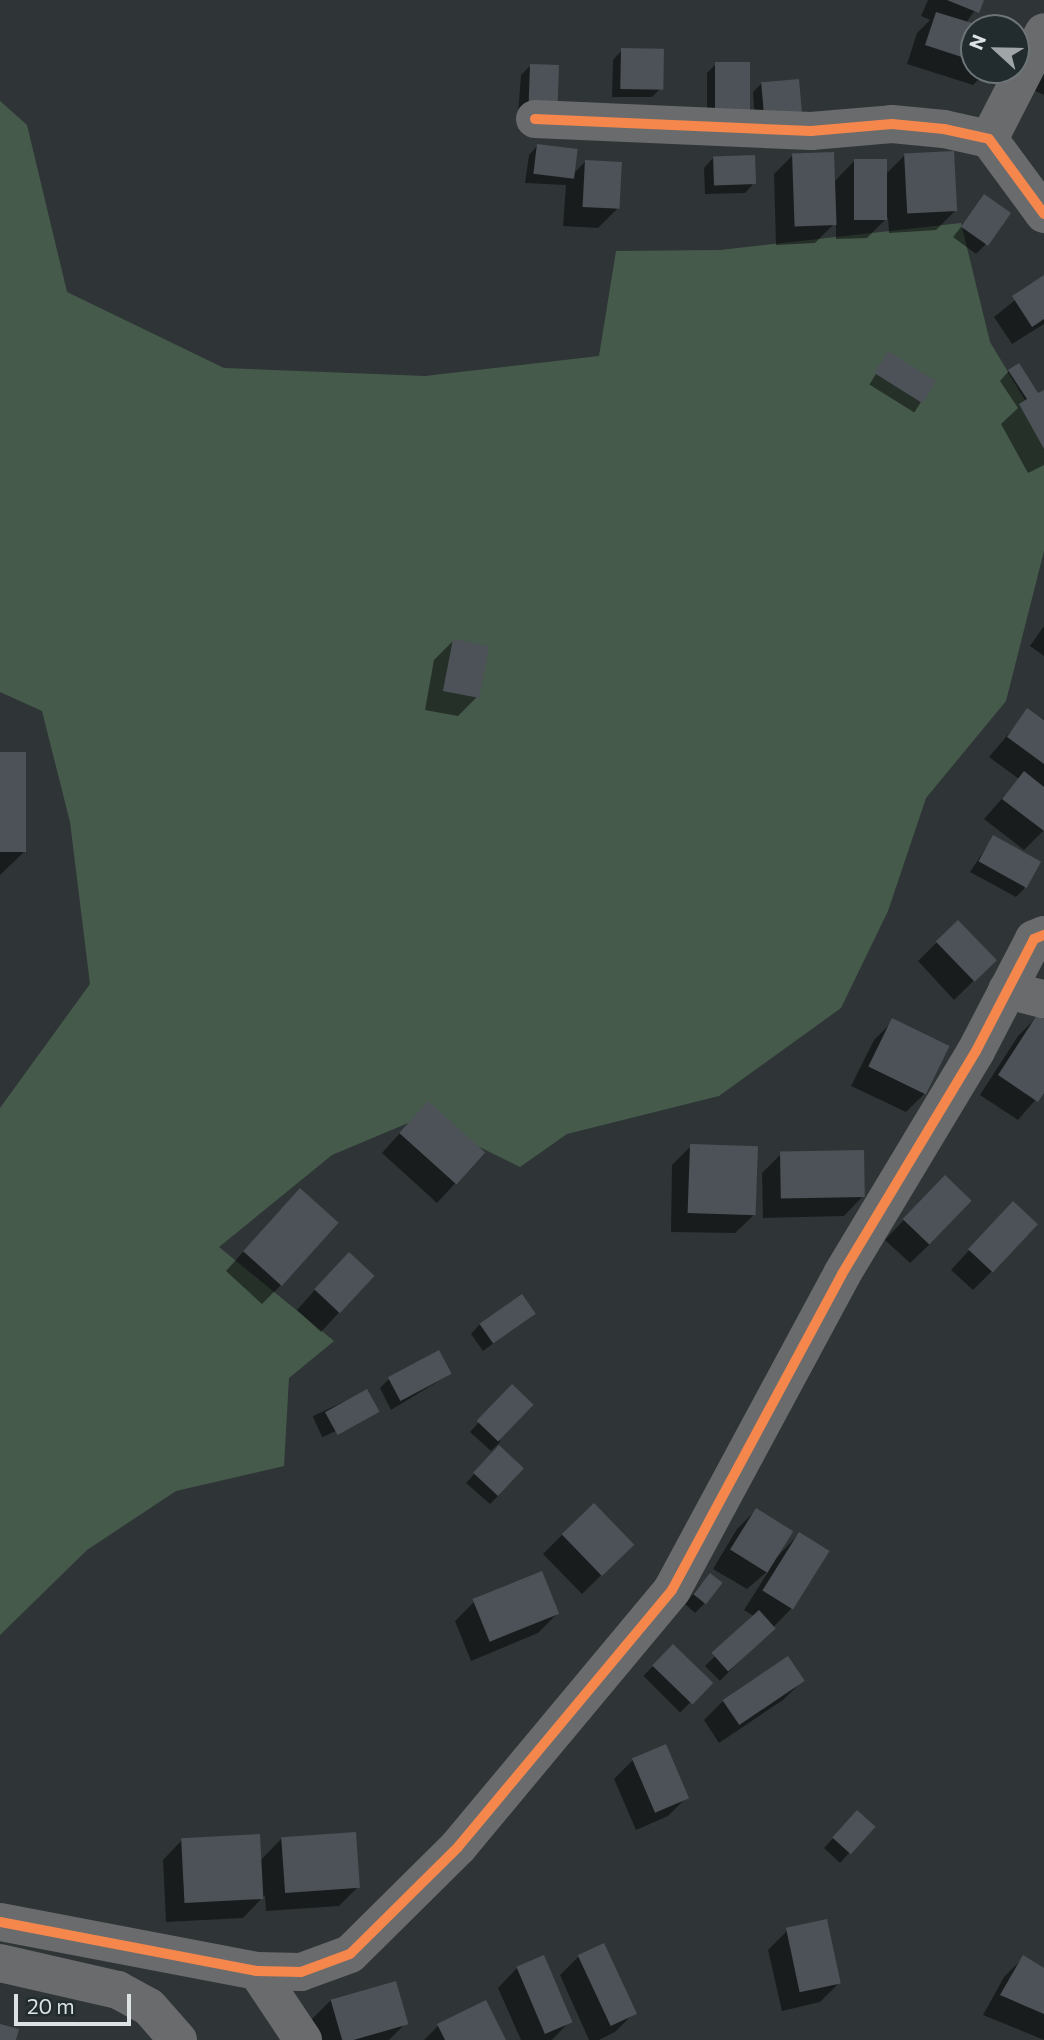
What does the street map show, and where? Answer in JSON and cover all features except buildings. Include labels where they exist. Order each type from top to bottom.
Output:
[{"type":"street","points":[[989,139],[1044,32]]},
{"type":"street","points":[[535,119],[811,131],[892,124],[989,139],[1044,214]]},
{"type":"street","points":[[0,1922],[257,1971],[301,1972],[350,1954],[458,1847],[672,1590],[842,1274],[1041,930]]},
{"type":"street","points":[[1007,990],[1044,999]]},
{"type":"street","points":[[0,1963],[117,1990],[149,2007],[178,2040]]},
{"type":"street","points":[[257,1971],[303,2040]]},
{"type":"green space","points":[[0,101],[27,125],[67,292],[224,368],[425,376],[599,356],[616,251],[720,250],[961,223],[990,342],[1044,432],[1044,551],[1006,701],[926,798],[888,911],[841,1008],[719,1096],[567,1134],[520,1167],[420,1118],[332,1155],[219,1247],[334,1341],[289,1378],[284,1466],[176,1491],[87,1550],[0,1635],[0,1108],[90,984],[70,822],[42,711],[0,692]]},
{"type":"cycle path","points":[[535,119],[811,131],[892,124],[944,129],[989,139],[1044,214]]},
{"type":"cycle path","points":[[0,1922],[257,1971],[301,1972],[350,1954],[458,1847],[672,1590],[842,1274],[976,1051],[1034,939],[1044,935]]}]
